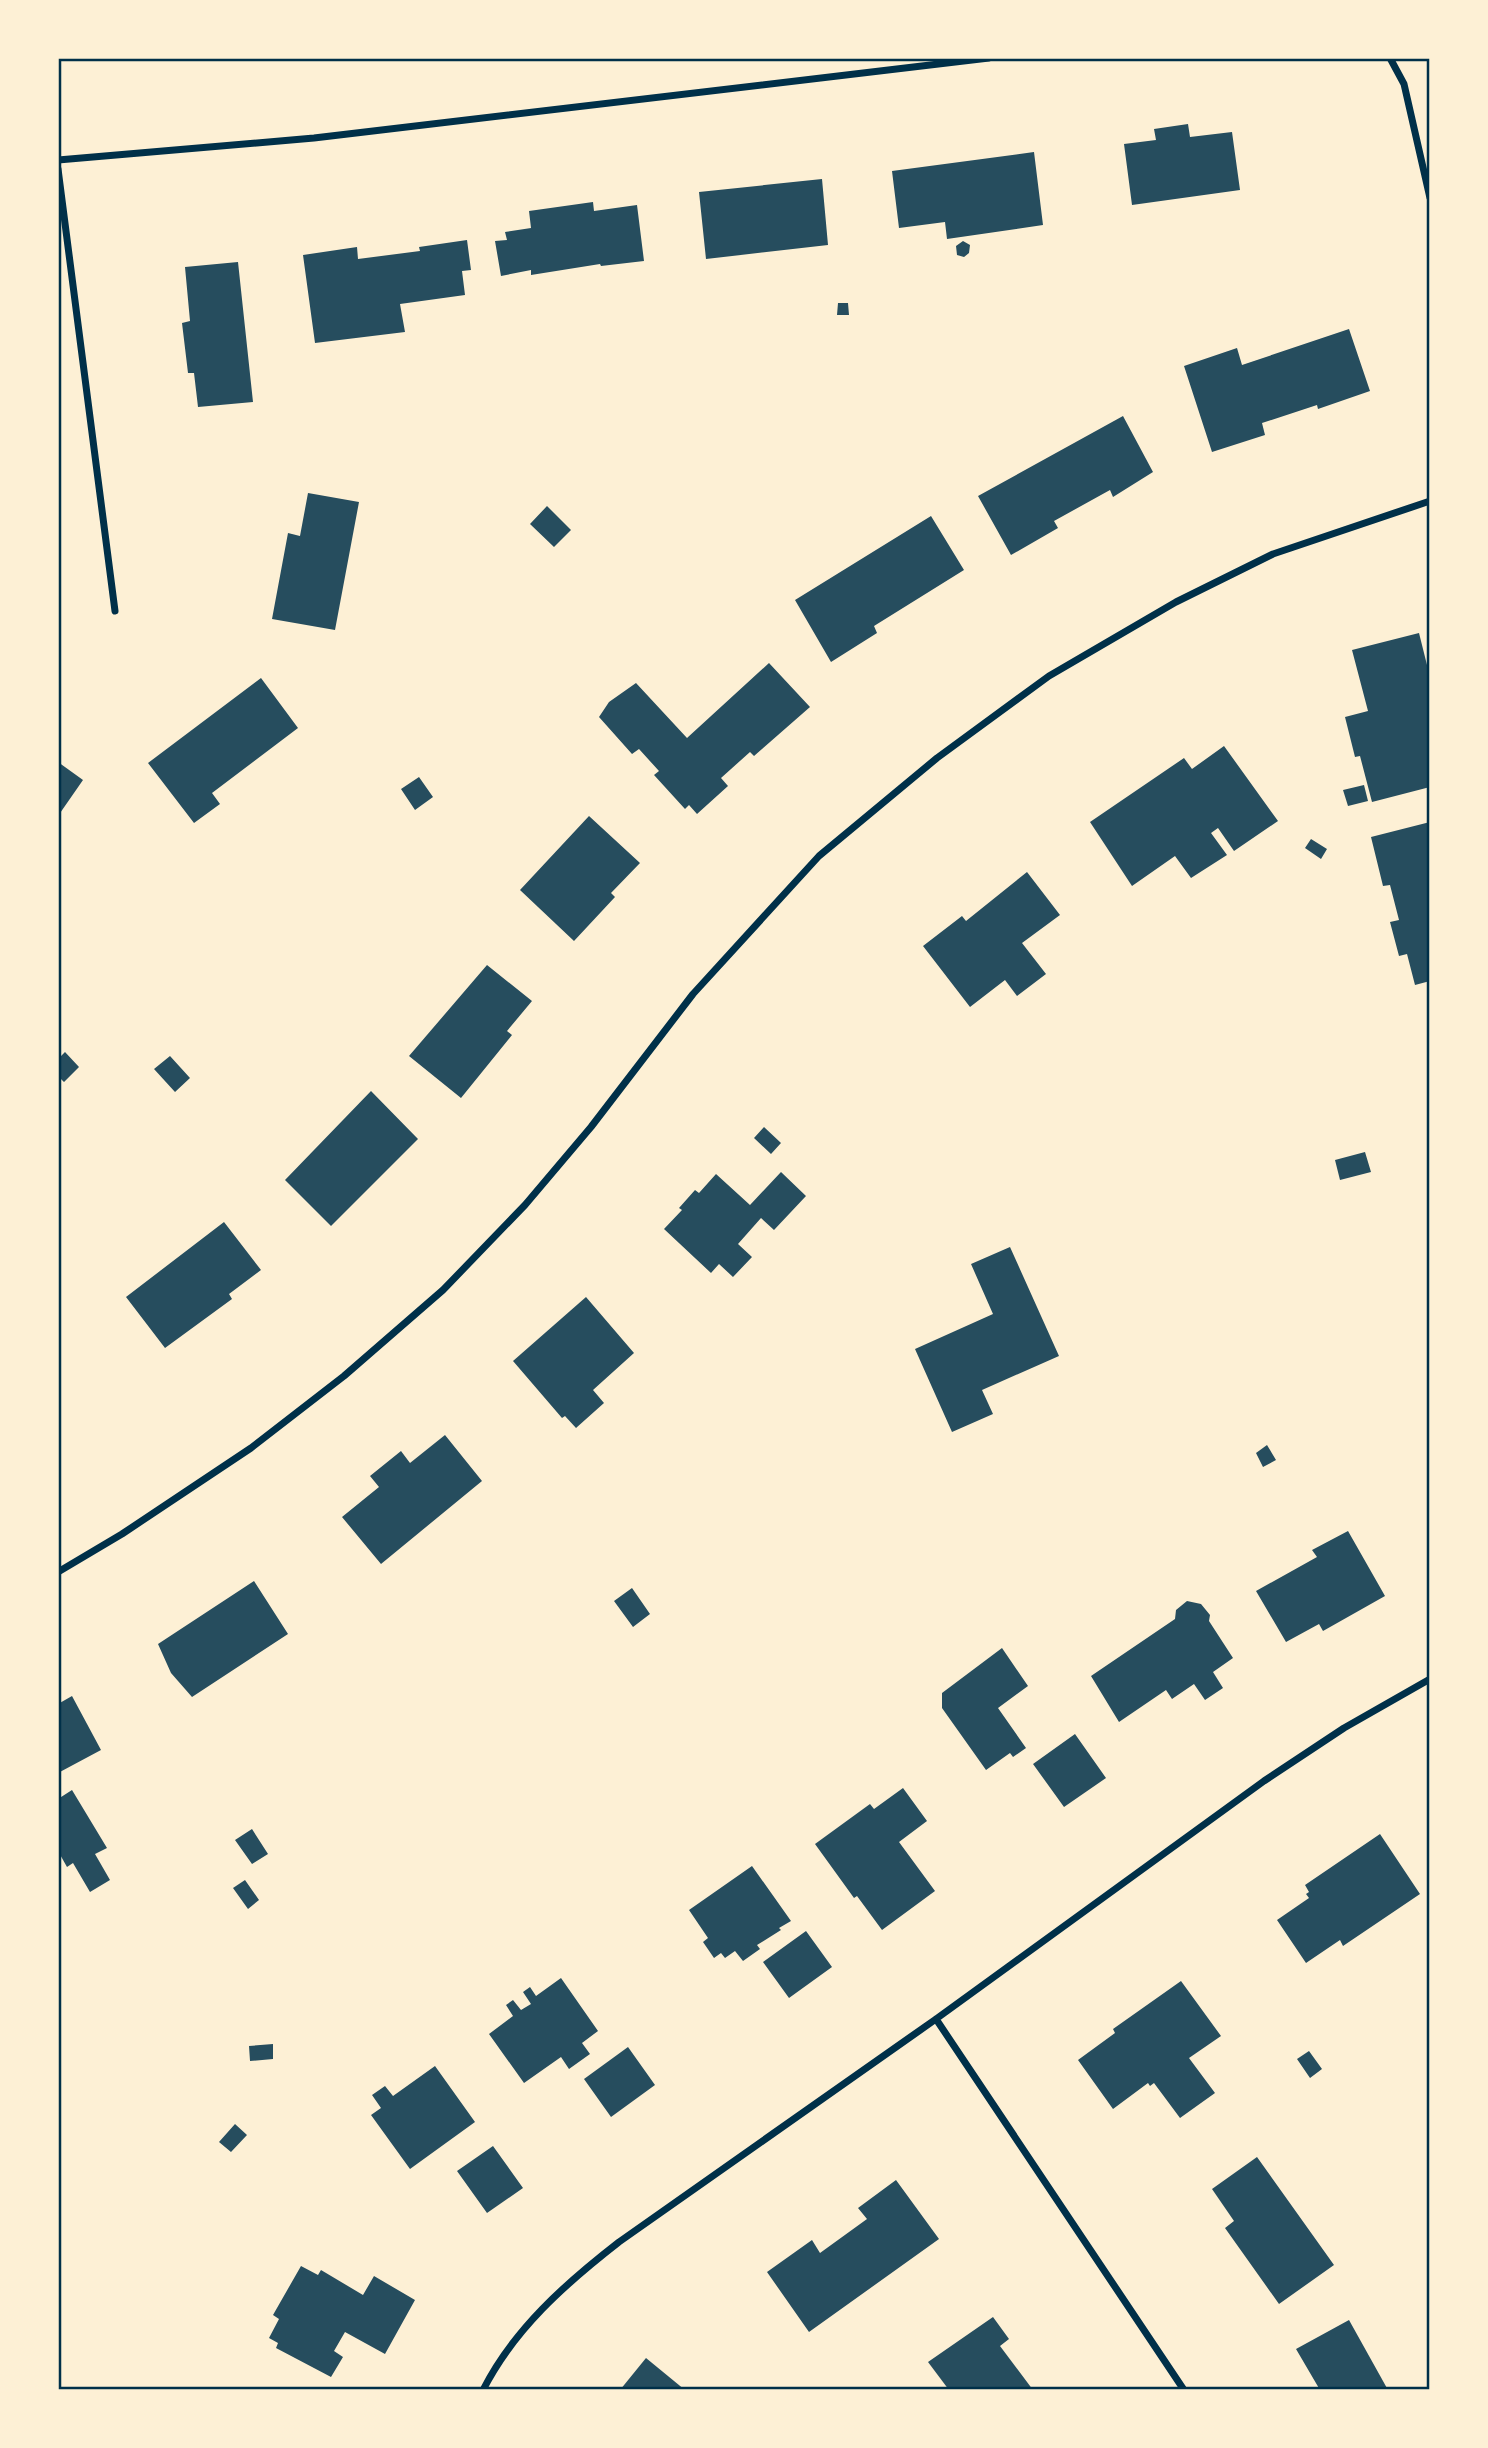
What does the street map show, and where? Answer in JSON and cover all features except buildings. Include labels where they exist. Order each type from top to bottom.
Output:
[{"type":"street","points":[[58,160],[314,138],[989,58]]},
{"type":"street","points":[[1390,58],[1404,84],[1430,198]]},
{"type":"street","points":[[58,169],[115,611]]},
{"type":"street","points":[[58,1572],[122,1534],[251,1448],[344,1376],[443,1290],[525,1205],[592,1127],[693,994],[819,856],[937,758],[1049,676],[1175,602],[1273,554],[1430,501]]},
{"type":"street","points":[[483,2390],[495,2367],[536,2314],[577,2274],[936,2019],[1264,1780],[1344,1728],[1430,1679]]},
{"type":"street","points":[[936,2019],[1184,2390]]}]
